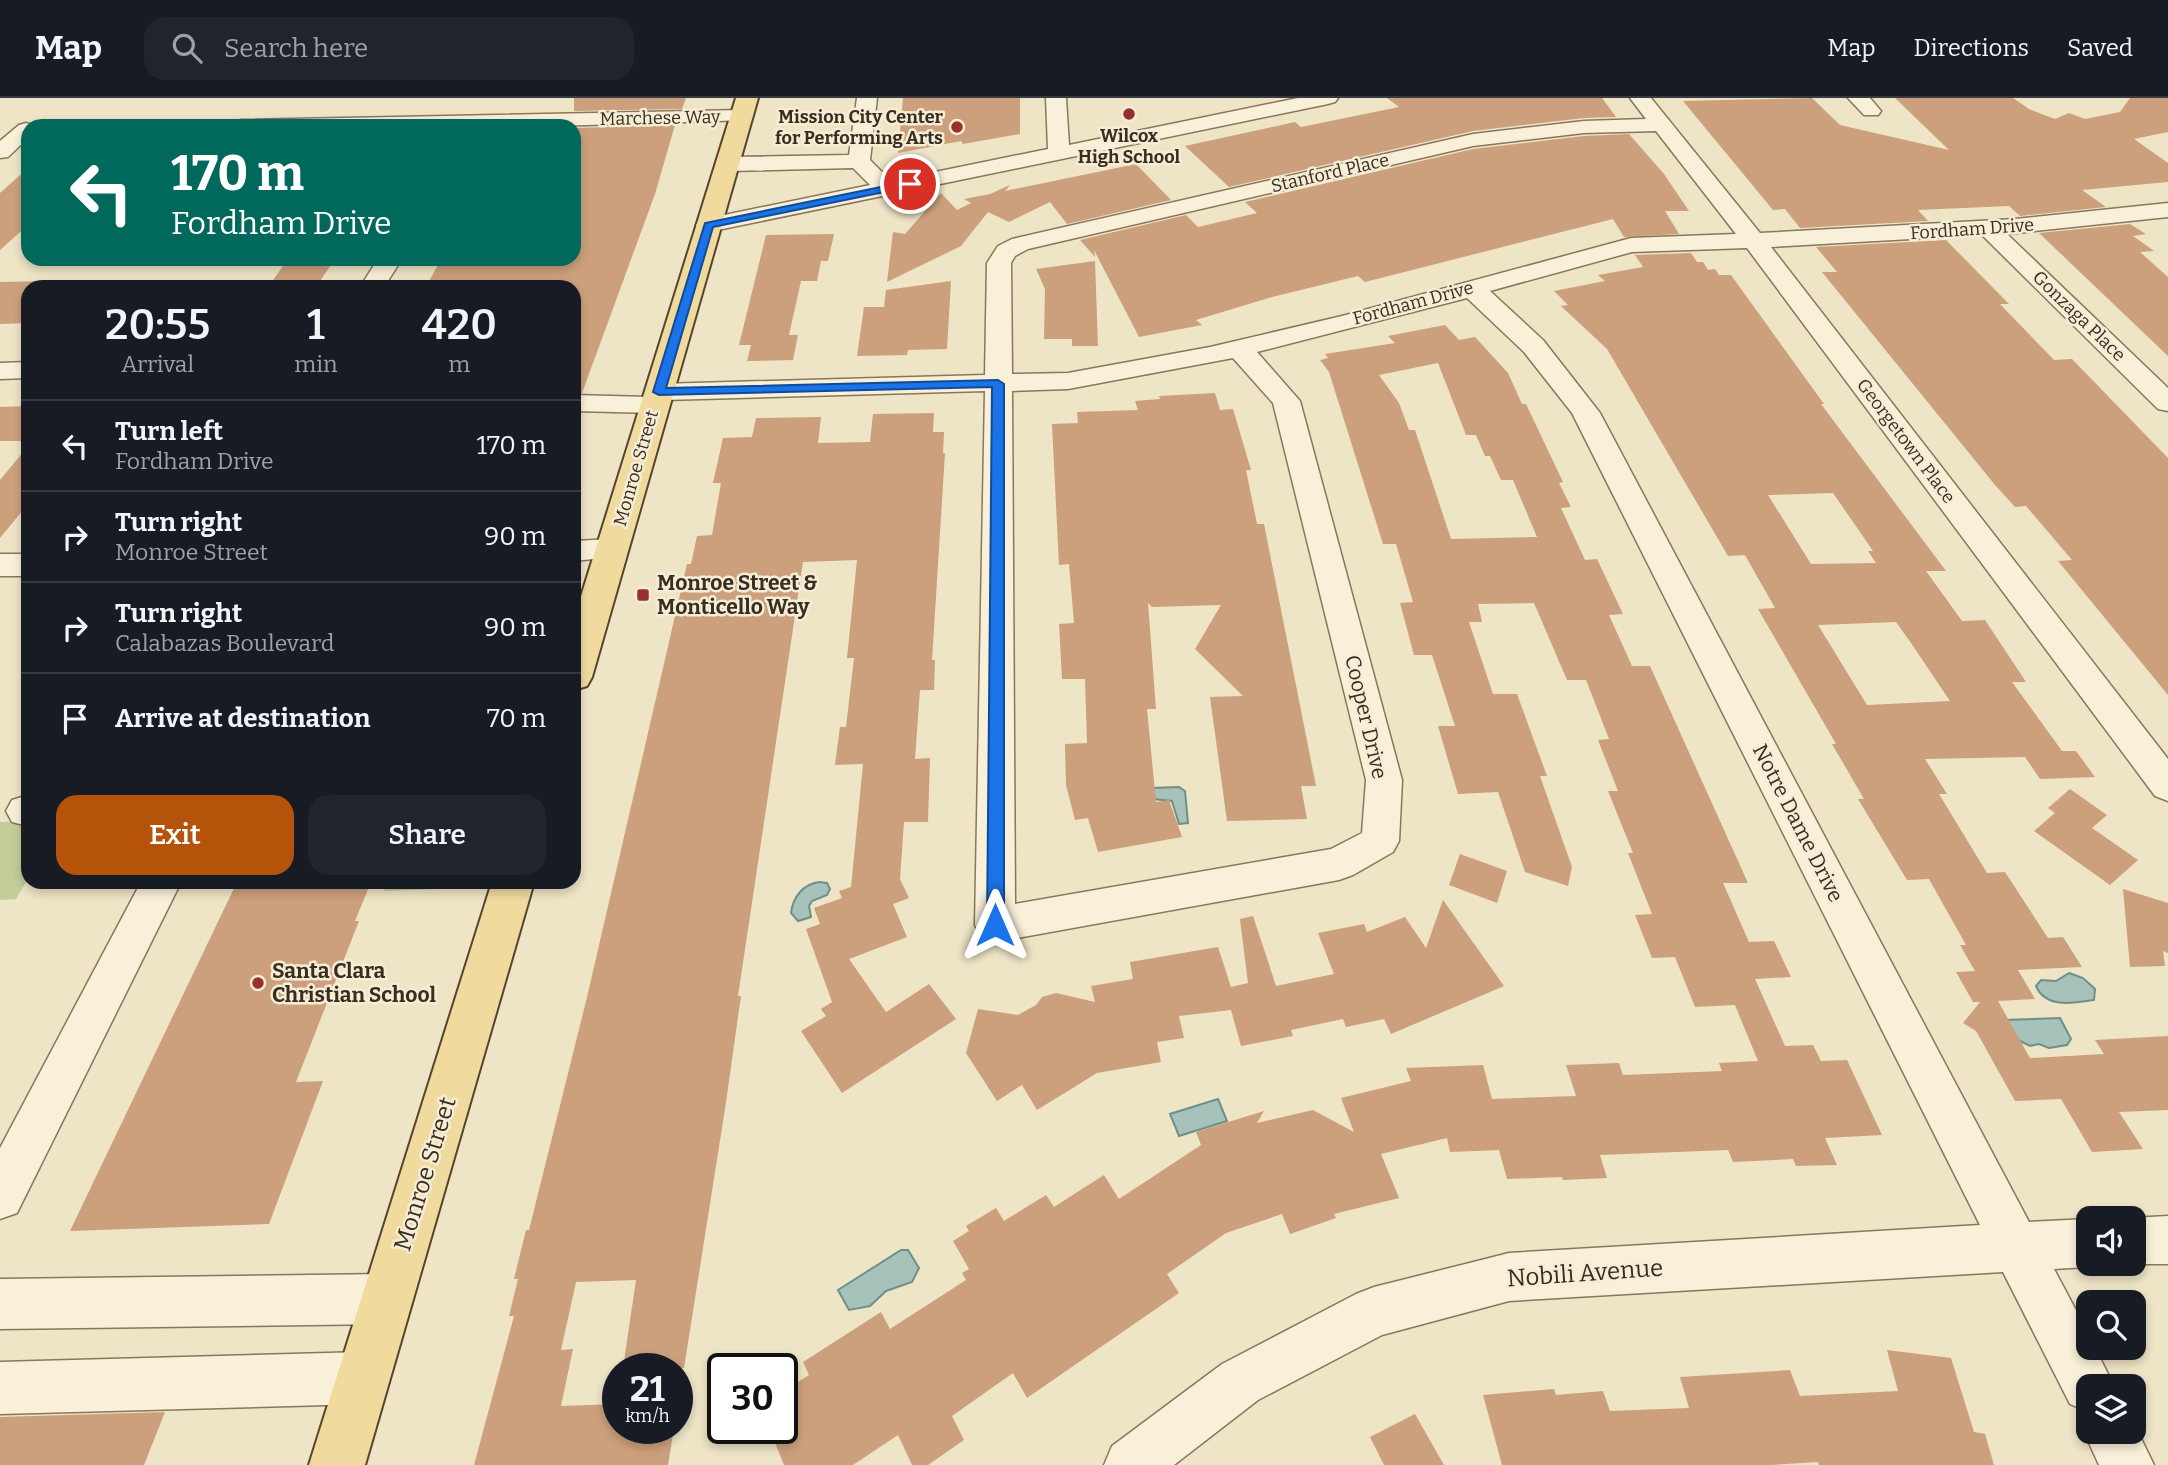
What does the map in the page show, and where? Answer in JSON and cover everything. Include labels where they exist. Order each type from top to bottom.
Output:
[{"type":"main road","name":"Monroe Street","points":[[581,653],[745,107]]},
{"type":"main road","name":"Monroe Street","points":[[337,1465],[511,889]]},
{"type":"street","points":[[859,161],[867,98]]},
{"type":"street","points":[[1056,98],[1059,154]]},
{"type":"street","points":[[709,225],[1328,98]]},
{"type":"street","name":"Georgetown Place","points":[[1640,98],[1754,240],[2168,786]]},
{"type":"street","name":"Marchese Way","points":[[554,119],[745,107]]},
{"type":"street","name":"Stanford Place","points":[[998,384],[999,263],[1006,251],[1020,244],[1473,140],[1584,127],[1660,125]]},
{"type":"street","points":[[0,130],[21,129]]},
{"type":"street","points":[[0,152],[21,134]]},
{"type":"street","points":[[728,164],[859,161],[886,189]]},
{"type":"street","name":"Fordham Drive","points":[[581,403],[1068,381],[1240,349],[1631,245],[1688,240],[1754,240],[1990,230],[2168,210]]},
{"type":"street","name":"Gonzaga Place","points":[[1990,230],[2168,403]]},
{"type":"street","name":"Notre Dame Drive","points":[[1471,288],[1517,326],[1552,365],[1586,413],[2082,1374]]},
{"type":"street","name":"Cooper Drive","points":[[998,384],[995,925],[1339,864],[1380,841],[1384,780],[1286,401],[1240,349]]},
{"type":"street","points":[[0,371],[21,370]]},
{"type":"street","points":[[581,551],[612,549]]},
{"type":"street","points":[[0,565],[21,565]]},
{"type":"street","points":[[0,1196],[158,889]]},
{"type":"street","points":[[2146,1241],[2168,1240]]},
{"type":"street","name":"Nobili Avenue","points":[[1131,1465],[1240,1382],[1374,1312],[1509,1277],[2076,1244]]},
{"type":"street","points":[[0,1304],[387,1299]]},
{"type":"street","points":[[0,1388],[364,1378]]},
{"type":"street","points":[[2116,1444],[2127,1465]]},
{"type":"green space","points":[[21,821],[22,889],[16,899],[0,900],[0,822]]},
{"type":"green space","points":[[385,889],[438,889],[384,891]]},
{"type":"water","points":[[1179,787],[1185,791],[1188,823],[1179,824],[1172,801],[1153,799],[1151,788]]},
{"type":"water","points":[[819,882],[827,883],[830,889],[827,895],[812,901],[809,906],[811,917],[798,921],[791,913],[794,902],[804,888]]},
{"type":"water","points":[[2069,973],[2083,978],[2095,989],[2094,1000],[2061,1003],[2046,998],[2036,986],[2041,980],[2056,981]]},
{"type":"water","points":[[2060,1018],[2071,1039],[2067,1045],[2049,1048],[2039,1044],[2030,1046],[2018,1040],[2005,1020]]},
{"type":"water","points":[[1218,1099],[1227,1121],[1179,1136],[1170,1114]]},
{"type":"water","points":[[901,1250],[908,1250],[919,1268],[912,1282],[886,1291],[870,1306],[849,1310],[838,1290]]},
{"type":"building","points":[[574,98],[686,98],[682,109],[574,111]]},
{"type":"building","name":"Mission City Center for Performing Arts","points":[[903,98],[1020,98],[1020,134],[963,144],[961,141],[898,153]]},
{"type":"building","points":[[1387,98],[1602,98],[1616,117],[1584,118],[1473,131],[1229,187],[1185,146],[1295,122],[1301,127],[1399,107]]},
{"type":"building","points":[[1812,98],[1840,125],[1949,150],[1895,98],[2013,98],[2029,109],[2055,119],[2069,113],[2085,119],[2120,112],[2130,98],[2168,98],[2168,132],[2134,139],[2168,163],[2168,182],[2082,190],[2106,207],[2020,216],[2009,206],[1918,210],[1928,221],[1800,228],[1785,209],[1773,210],[1683,101]]},
{"type":"building","points":[[675,125],[655,194],[582,393],[581,280],[430,280],[437,266],[581,266],[581,128]]},
{"type":"building","points":[[1629,134],[1664,174],[1689,211],[1665,211],[1679,234],[1624,237],[1613,219],[1365,282],[1358,276],[1272,297],[1196,320],[1202,325],[1139,337],[1094,250],[1095,257],[1080,240],[1186,215],[1198,227],[1257,213],[1245,202],[1473,149],[1584,136]]},
{"type":"building","points":[[1136,164],[1171,200],[1067,224],[1050,202],[1009,222],[988,212],[961,246],[887,282],[893,232],[905,234],[941,193],[957,210],[971,203],[964,199],[990,194],[1010,185],[1005,191]]},
{"type":"building","points":[[21,174],[21,231],[0,250],[0,193]]},
{"type":"building","points":[[2130,224],[2146,234],[2133,236],[2154,251],[2140,252],[2168,277],[2168,356],[2039,233]]},
{"type":"building","points":[[834,234],[828,261],[821,261],[817,281],[801,281],[789,335],[798,335],[793,360],[747,361],[751,345],[739,345],[766,235]]},
{"type":"building","points":[[1946,240],[2009,304],[2000,304],[2054,360],[2072,359],[2168,458],[2168,695],[2058,561],[2072,560],[2026,506],[2015,507],[1995,485],[1822,272],[1837,272],[1816,247]]},
{"type":"building","points":[[1691,253],[1697,262],[1703,262],[1708,270],[1715,269],[1719,275],[1731,275],[1824,404],[1821,404],[1946,571],[1926,571],[1962,621],[1985,620],[2026,682],[2012,682],[2062,751],[2076,751],[2095,777],[2040,779],[2025,757],[1925,759],[1947,794],[1939,794],[1987,873],[2005,872],[2048,938],[2063,937],[2082,967],[2018,970],[2035,999],[1998,1001],[2030,1058],[2104,1054],[2095,1040],[2168,1036],[2168,1110],[2119,1112],[2143,1149],[2092,1152],[2061,1099],[2015,1101],[1976,1031],[1963,1023],[1980,1002],[1973,1002],[1956,972],[1975,971],[1960,945],[1966,945],[1929,879],[1907,880],[1858,799],[1864,799],[1832,744],[1836,744],[1758,609],[1775,608],[1745,555],[1728,556],[1607,349],[1561,306],[1568,305],[1554,291],[1605,281],[1598,275],[1643,267],[1635,255]],"holes":[[[1833,493],[1873,551],[1868,551],[1876,563],[1811,564],[1768,495]],[[1896,622],[1911,643],[1950,701],[1867,705],[1818,625]]]},
{"type":"building","points":[[1095,261],[1098,346],[1072,346],[1072,339],[1044,339],[1045,289],[1036,269]]},
{"type":"building","points":[[283,266],[330,266],[321,280],[273,280]]},
{"type":"building","points":[[951,281],[947,349],[908,350],[907,355],[857,356],[864,307],[884,307],[886,290]]},
{"type":"building","points":[[0,282],[21,282],[21,323],[0,324]]},
{"type":"building","points":[[1445,325],[1459,340],[1475,337],[1508,373],[1522,404],[1526,404],[1563,482],[1559,483],[1571,507],[1561,508],[1585,560],[1597,559],[1623,614],[1609,615],[1632,666],[1650,666],[1748,883],[1723,883],[1749,942],[1774,941],[1791,977],[1755,979],[1785,1046],[1813,1045],[1821,1061],[1847,1060],[1882,1135],[1825,1138],[1837,1165],[1796,1166],[1793,1159],[1733,1162],[1728,1150],[1600,1155],[1607,1178],[1563,1180],[1562,1177],[1507,1179],[1499,1150],[1450,1152],[1447,1138],[1381,1154],[1399,1198],[1334,1214],[1336,1218],[1290,1234],[1282,1214],[1226,1233],[1167,1274],[1179,1293],[1027,1398],[1013,1373],[952,1416],[964,1440],[928,1465],[912,1465],[898,1435],[853,1465],[784,1465],[775,1444],[798,1444],[798,1382],[809,1375],[803,1362],[881,1312],[890,1329],[966,1280],[962,1273],[969,1269],[953,1241],[969,1231],[966,1226],[996,1208],[1004,1221],[1046,1195],[1054,1207],[1104,1175],[1119,1199],[1201,1145],[1196,1132],[1264,1111],[1257,1123],[1313,1110],[1354,1132],[1341,1098],[1411,1081],[1406,1068],[1483,1065],[1492,1099],[1576,1096],[1566,1065],[1619,1063],[1623,1075],[1722,1071],[1719,1063],[1758,1061],[1735,1005],[1695,1007],[1675,957],[1652,958],[1635,915],[1652,914],[1628,853],[1633,853],[1608,791],[1618,791],[1598,740],[1609,739],[1586,680],[1567,680],[1534,603],[1478,604],[1482,622],[1469,622],[1493,694],[1517,694],[1547,776],[1540,776],[1572,867],[1568,886],[1525,872],[1498,792],[1458,794],[1438,726],[1455,726],[1432,655],[1414,655],[1400,603],[1413,602],[1396,544],[1383,544],[1329,372],[1320,360],[1328,358],[1325,354],[1395,343],[1388,336]],"holes":[[[1438,363],[1466,435],[1476,435],[1485,456],[1490,456],[1501,480],[1513,480],[1537,537],[1451,539],[1415,430],[1409,430],[1399,403],[1379,375]]]},
{"type":"building","points":[[1215,393],[1220,410],[1233,409],[1251,470],[1246,470],[1257,524],[1264,524],[1316,786],[1301,786],[1307,819],[1227,821],[1210,697],[1243,696],[1195,649],[1221,605],[1152,607],[1148,603],[1156,709],[1147,709],[1156,802],[1169,800],[1182,837],[1098,852],[1088,818],[1075,820],[1066,785],[1065,744],[1087,743],[1085,679],[1062,679],[1059,624],[1074,623],[1069,564],[1059,565],[1052,424],[1078,423],[1077,412],[1138,410],[1135,401],[1160,399],[1159,396]]},
{"type":"building","points":[[21,406],[21,441],[0,441],[0,407]]},
{"type":"building","points":[[934,413],[933,432],[944,432],[945,453],[932,660],[935,660],[934,690],[920,690],[915,759],[930,758],[928,822],[904,822],[900,879],[909,898],[893,904],[907,937],[849,959],[886,1012],[929,984],[956,1019],[842,1093],[801,1031],[826,1016],[821,1009],[832,1002],[806,929],[820,924],[814,908],[842,898],[839,891],[851,887],[863,764],[835,765],[840,727],[846,727],[854,658],[847,658],[857,560],[803,562],[738,996],[741,996],[725,1109],[686,1353],[625,1353],[636,1280],[576,1282],[561,1350],[573,1349],[561,1406],[602,1405],[602,1444],[671,1444],[668,1465],[474,1465],[514,1316],[509,1316],[518,1279],[514,1279],[526,1230],[529,1230],[588,993],[687,564],[691,564],[697,536],[712,535],[721,483],[713,483],[723,438],[752,437],[756,418],[821,417],[818,443],[870,442],[873,414]]},
{"type":"building","points":[[21,454],[21,512],[0,538],[0,480]]},
{"type":"building","points":[[2070,789],[2107,815],[2092,828],[2138,860],[2110,885],[2034,831],[2055,813],[2048,808]]},
{"type":"building","points":[[1460,854],[1507,871],[1497,903],[1449,885]]},
{"type":"building","points":[[234,889],[368,889],[355,921],[359,921],[296,1082],[323,1081],[269,1224],[70,1231]]},
{"type":"building","points":[[2123,889],[2168,903],[2168,953],[2163,951],[2165,966],[2130,967]]},
{"type":"building","points":[[1443,900],[1504,986],[1391,1034],[1384,1019],[1346,1027],[1343,1019],[1291,1030],[1293,1036],[1241,1046],[1231,1010],[1179,1016],[1184,1038],[1157,1042],[1161,1062],[1097,1073],[1037,1110],[1022,1085],[997,1101],[966,1053],[978,1009],[1018,1015],[1036,1005],[1042,997],[1056,993],[1095,1002],[1091,986],[1133,979],[1130,962],[1218,947],[1231,987],[1248,983],[1240,919],[1253,916],[1276,986],[1334,974],[1318,933],[1364,924],[1367,932],[1405,917],[1426,948]]},
{"type":"building","points":[[1887,1350],[1951,1358],[1974,1432],[1985,1434],[1994,1465],[1819,1465],[1818,1462],[1771,1465],[1502,1465],[1483,1395],[1554,1389],[1556,1395],[1603,1391],[1610,1411],[1689,1408],[1680,1377],[1790,1370],[1800,1396],[1898,1391]]},
{"type":"building","points":[[165,1412],[144,1465],[0,1465],[0,1417]]},
{"type":"building","points":[[1415,1414],[1444,1465],[1384,1465],[1370,1437]]},
{"type":"place","name":"Wilcox High School","points":[[1129,114]]},
{"type":"place","name":"Mission City Center for Performing Arts","points":[[957,127]]},
{"type":"place","name":"Monroe Street & Monticello Way","points":[[643,595]]},
{"type":"place","name":"Santa Clara Christian School","points":[[258,983]]},
{"type":"route","points":[[910,184],[709,225],[659,392],[998,384],[995,925]]}]
